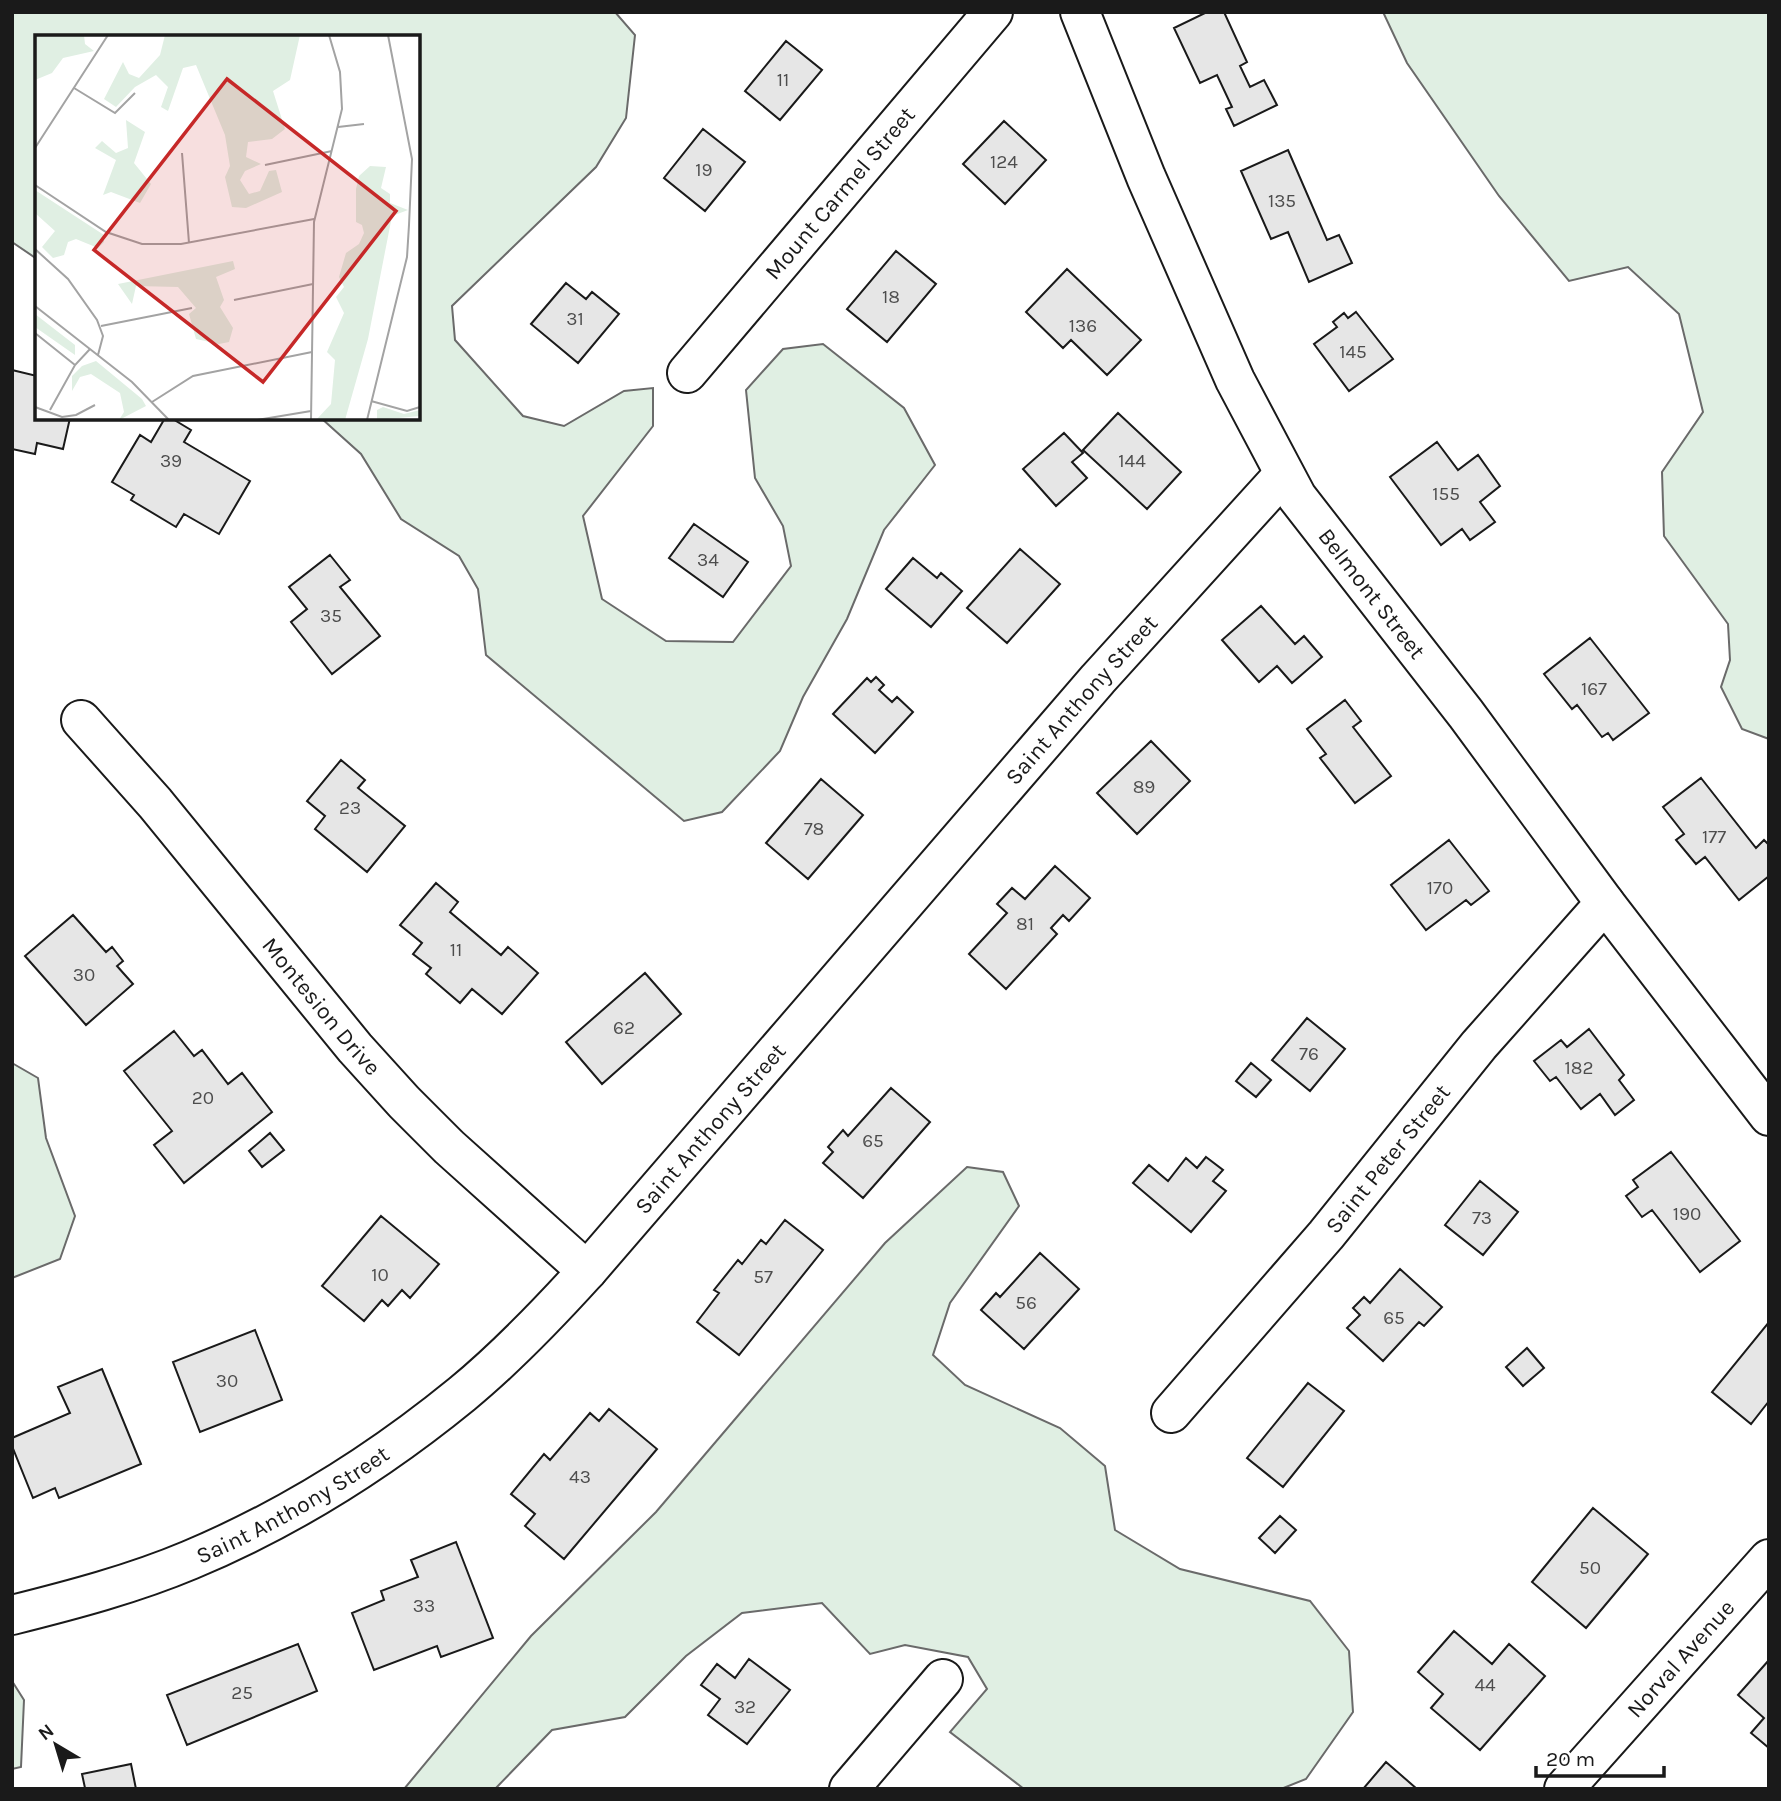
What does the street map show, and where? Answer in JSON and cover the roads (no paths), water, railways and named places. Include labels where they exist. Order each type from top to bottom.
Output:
[{"type":"street","name":"Mount Carmel Street","points":[[687,373],[993,12]]},
{"type":"street","name":"Belmont Street","points":[[1080,12],[1146,177],[1235,380],[1297,497],[1466,714],[1605,903],[1769,1116]]},
{"type":"street","name":"Saint Anthony Street","points":[[12,1615],[89,1596],[190,1560],[286,1514],[378,1458],[464,1393],[542,1320],[587,1271],[1098,679],[1284,474]]},
{"type":"street","name":"Montesion Drive","points":[[81,720],[155,803],[346,1037],[396,1093],[449,1147],[587,1271]]},
{"type":"street","name":"Saint Peter Street","points":[[1171,1413],[1325,1235],[1479,1045],[1605,903]]},
{"type":"street","name":"Norval Avenue","points":[[1564,1789],[1769,1559]]},
{"type":"street","points":[[849,1789],[943,1679]]}]
